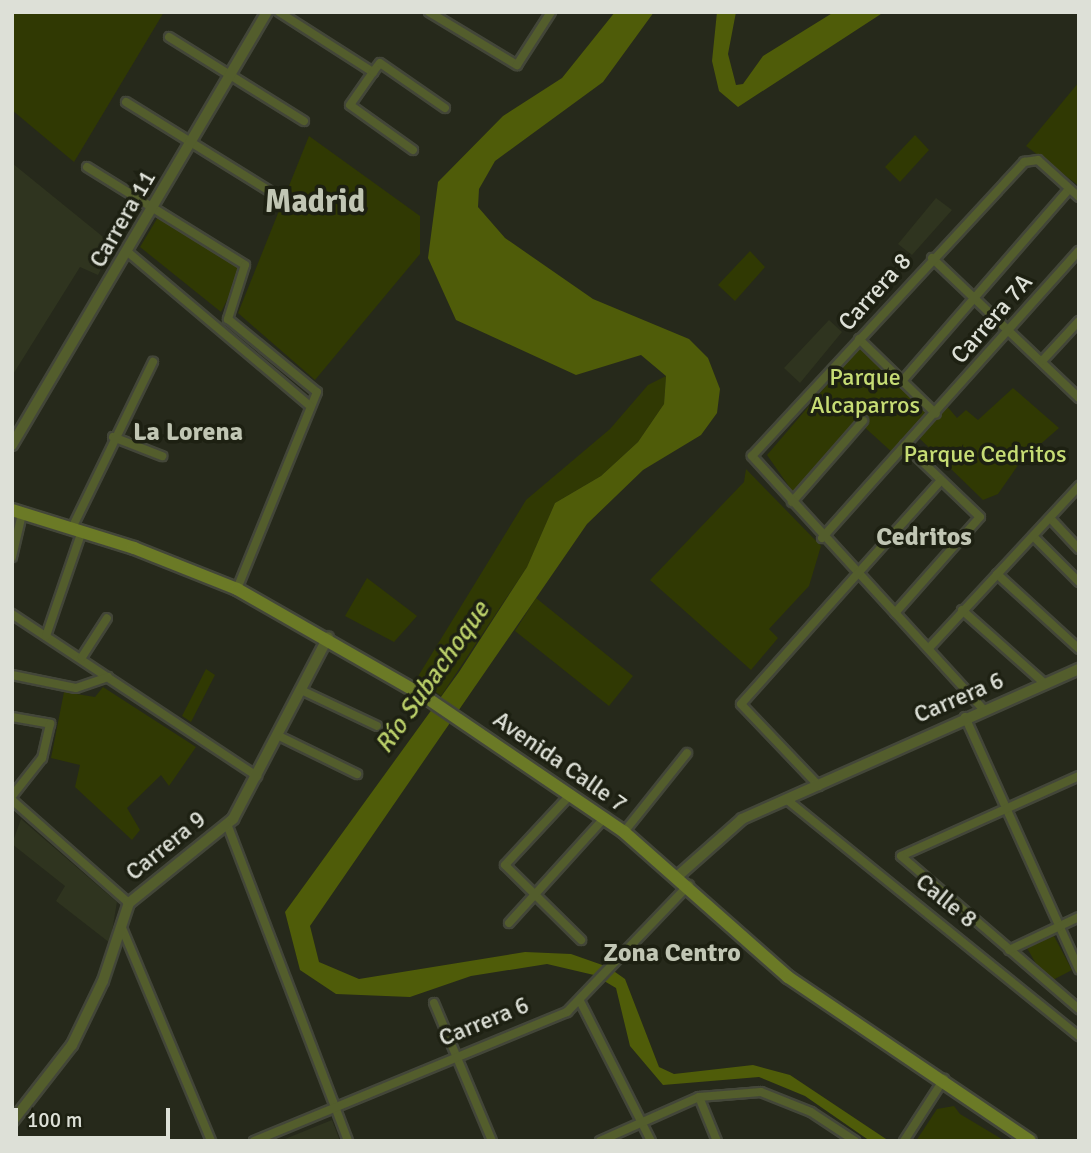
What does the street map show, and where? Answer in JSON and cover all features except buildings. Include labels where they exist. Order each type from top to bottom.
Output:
[{"type":"main road","name":"Avenida Calle 7","points":[[17,512],[77,529],[237,589],[328,637],[424,696],[605,817],[678,875],[788,977],[944,1079],[1030,1141]]},
{"type":"street","name":"Carrera 11","points":[[12,445],[129,253],[189,142],[267,12]]},
{"type":"street","points":[[279,12],[373,72]]},
{"type":"street","points":[[429,12],[517,65],[551,12]]},
{"type":"street","points":[[169,37],[304,121]]},
{"type":"street","points":[[413,150],[350,105],[373,72],[380,63],[445,108]]},
{"type":"street","points":[[126,102],[284,200]]},
{"type":"street","name":"Carrera 8","points":[[792,502],[752,456],[932,258],[1031,158],[1069,189]]},
{"type":"street","points":[[87,167],[245,265],[228,319],[317,392],[237,589]]},
{"type":"street","points":[[903,380],[973,295],[1069,189],[1079,197]]},
{"type":"street","name":"Carrera 7A","points":[[822,538],[936,414],[1007,328],[1079,251]]},
{"type":"street","points":[[129,253],[310,406]]},
{"type":"street","points":[[932,258],[1043,360],[1079,398]]},
{"type":"street","points":[[1043,360],[1079,321]]},
{"type":"street","points":[[859,339],[936,414]]},
{"type":"street","points":[[46,636],[77,529],[113,437],[153,362]]},
{"type":"street","points":[[863,421],[792,502],[822,538],[929,648],[983,709]]},
{"type":"street","points":[[113,437],[162,456]]},
{"type":"street","points":[[895,613],[980,517],[905,446]]},
{"type":"street","points":[[819,786],[741,710],[747,695],[941,480]]},
{"type":"street","points":[[929,648],[1079,486]]},
{"type":"street","points":[[12,557],[17,512]]},
{"type":"street","points":[[1050,518],[1079,549]]},
{"type":"street","points":[[1033,536],[1079,582]]},
{"type":"street","points":[[997,574],[1079,649]]},
{"type":"street","points":[[962,610],[1045,684]]},
{"type":"street","points":[[12,614],[82,657],[257,776]]},
{"type":"street","points":[[82,657],[107,618]]},
{"type":"street","name":"Carrera 9","points":[[12,1122],[60,1067],[122,928],[129,903],[227,824],[279,736],[328,637]]},
{"type":"street","name":"Carrera 6","points":[[678,875],[742,819],[965,717],[1079,669]]},
{"type":"street","points":[[12,675],[76,688],[108,677]]},
{"type":"street","points":[[301,690],[377,726]]},
{"type":"street","points":[[12,717],[50,724],[42,758],[12,798],[129,903]]},
{"type":"street","points":[[965,717],[1079,969]]},
{"type":"street","points":[[279,736],[357,774]]},
{"type":"street","points":[[624,832],[687,753]]},
{"type":"street","points":[[1079,776],[901,856],[1079,1009]]},
{"type":"street","points":[[571,794],[505,865],[581,940]]},
{"type":"street","name":"Calle 8","points":[[786,799],[1079,1036]]},
{"type":"street","points":[[509,923],[605,817]]},
{"type":"street","points":[[227,824],[348,1141]]},
{"type":"street","name":"Carrera 6","points":[[254,1141],[335,1105],[567,1012],[689,885]]},
{"type":"street","points":[[1009,950],[1079,917]]},
{"type":"street","points":[[122,928],[211,1141]]},
{"type":"street","points":[[580,1000],[651,1141]]},
{"type":"street","points":[[434,1003],[492,1141]]},
{"type":"street","points":[[904,1141],[944,1079]]},
{"type":"street","points":[[600,1141],[699,1097],[761,1092],[811,1112],[855,1141]]},
{"type":"street","points":[[699,1097],[717,1141]]},
{"type":"shaded area","points":[[615,12],[654,12],[603,82],[495,161],[479,189],[478,207],[505,238],[593,299],[689,339],[708,358],[720,389],[717,413],[701,435],[643,470],[587,524],[310,926],[319,962],[359,979],[525,952],[571,954],[608,967],[625,979],[659,1067],[674,1074],[753,1065],[790,1075],[889,1141],[870,1141],[805,1096],[759,1077],[663,1085],[630,1046],[616,988],[594,975],[547,964],[471,976],[410,997],[336,994],[300,970],[285,912],[459,672],[527,567],[555,503],[601,476],[638,442],[664,404],[666,376],[641,355],[576,375],[456,320],[428,258],[438,182],[503,116],[562,78]]},
{"type":"shaded area","points":[[717,12],[736,12],[728,54],[736,85],[743,84],[763,56],[834,12],[884,12],[738,107],[719,91],[712,61]]},
{"type":"shaded area","points":[[12,163],[113,245],[98,275],[80,267],[12,376]]},
{"type":"shaded area","points":[[936,198],[952,210],[912,255],[898,244]]},
{"type":"shaded area","points":[[829,320],[842,332],[800,383],[784,368]]},
{"type":"shaded area","points":[[21,819],[117,902],[110,943],[56,901],[65,886],[12,844]]},
{"type":"shaded area","points":[[332,1120],[340,1141],[280,1141],[322,1124]]},
{"type":"green space","points":[[12,12],[164,12],[74,162],[12,110]]},
{"type":"green space","points":[[1079,82],[1079,186],[1026,146]]},
{"type":"green space","points":[[915,135],[929,150],[900,182],[885,167]]},
{"type":"green space","points":[[309,136],[420,216],[420,254],[315,380],[238,313]]},
{"type":"green space","points":[[158,217],[243,269],[221,312],[140,247]]},
{"type":"green space","points":[[750,251],[765,267],[735,301],[718,285]]},
{"type":"green space","name":"Parque Alcaparros","points":[[862,344],[933,414],[894,454],[861,424],[795,495],[767,455]]},
{"type":"green space","points":[[666,376],[664,404],[638,442],[601,476],[555,503],[527,567],[441,696],[417,678],[526,500],[610,429],[648,385]]},
{"type":"green space","name":"Parque Cedritos","points":[[1013,388],[1059,428],[1021,461],[998,494],[983,500],[917,436],[946,405],[957,418],[966,410],[978,420]]},
{"type":"green space","points":[[746,469],[821,546],[809,586],[769,629],[778,638],[751,670],[650,580],[744,482]]},
{"type":"green space","points":[[367,578],[417,616],[394,642],[345,616]]},
{"type":"green space","points":[[536,598],[633,676],[609,706],[515,631]]},
{"type":"green space","points":[[206,669],[215,675],[191,722],[182,716]]},
{"type":"green space","points":[[103,687],[196,747],[169,786],[161,775],[127,808],[140,830],[132,840],[75,787],[80,765],[51,758],[64,692],[95,697]]},
{"type":"green space","points":[[1054,936],[1072,970],[1047,983],[1027,948]]},
{"type":"green space","points":[[954,1106],[960,1114],[1005,1141],[916,1141],[937,1109]]},
{"type":"district","name":"Madrid","points":[[315,202]]},
{"type":"district","name":"La Lorena","points":[[188,433]]},
{"type":"district","name":"Cedritos","points":[[924,538]]},
{"type":"district","name":"Zona Centro","points":[[672,954]]},
{"type":"water label","name":"Río Subachoque","points":[[433,678]]}]
